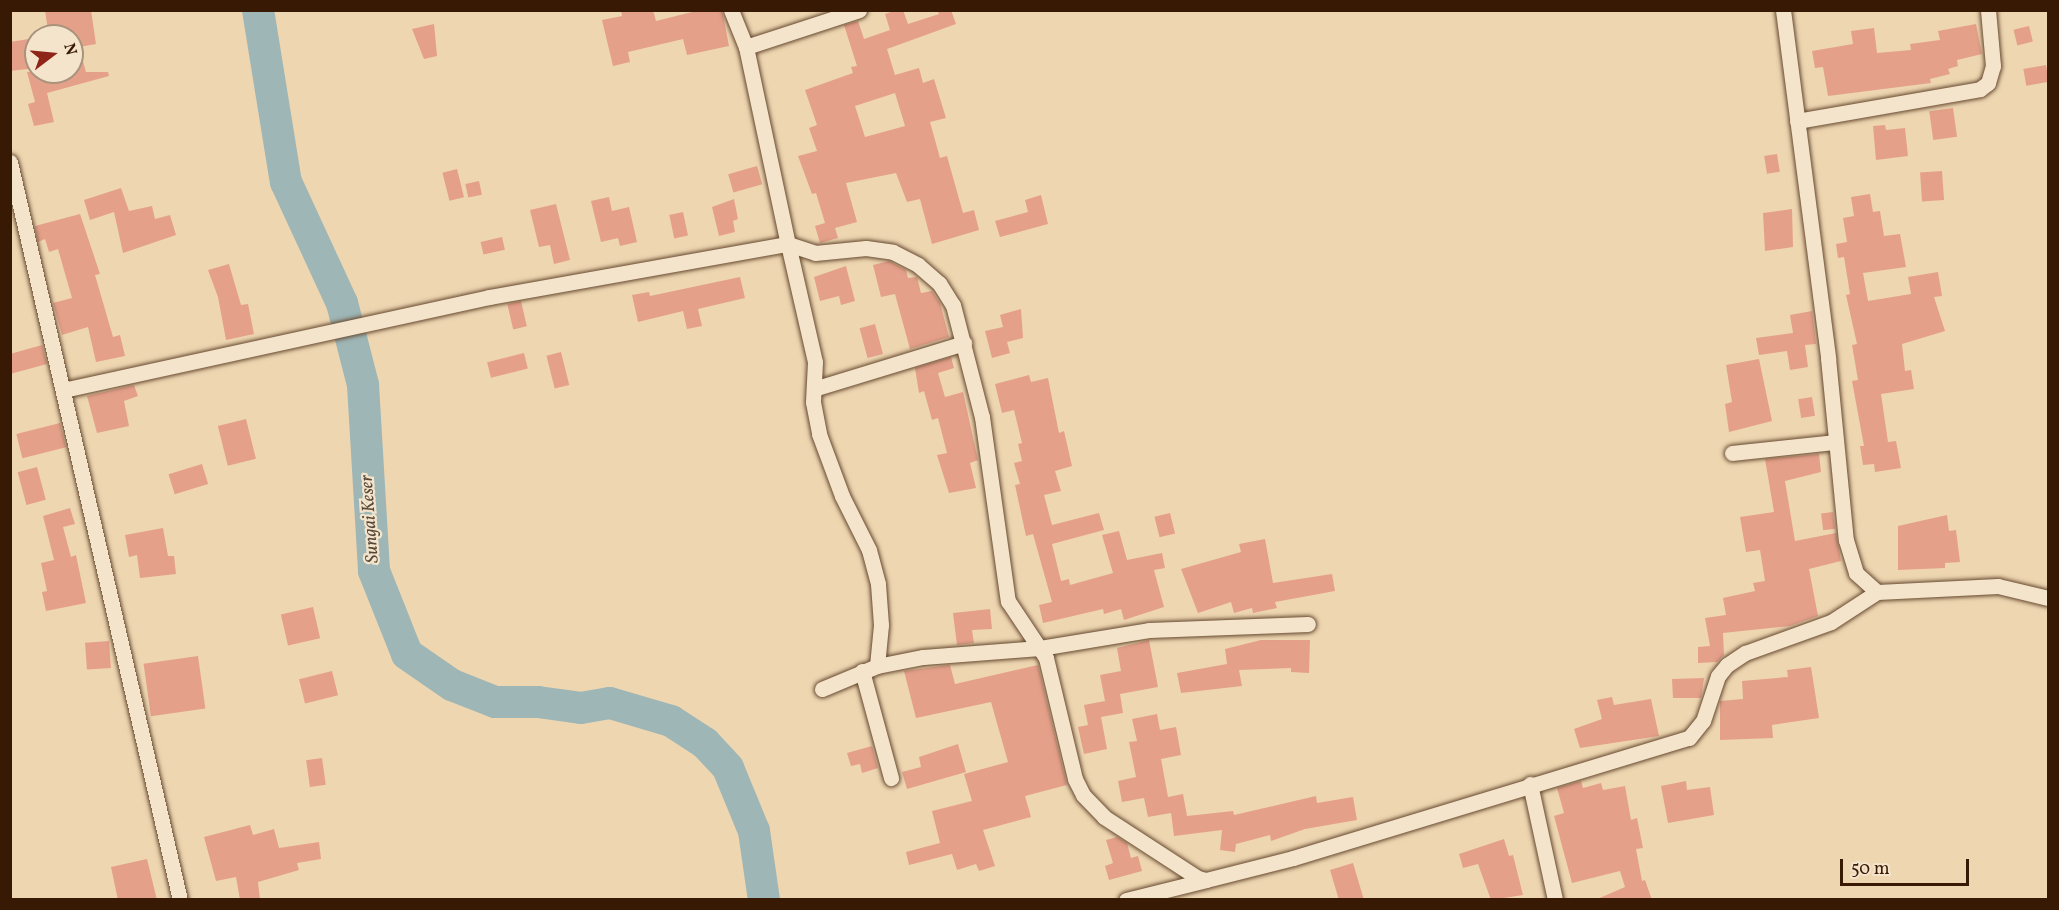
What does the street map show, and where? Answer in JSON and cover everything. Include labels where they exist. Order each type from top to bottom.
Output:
[{"type":"street","points":[[731,10],[746,47],[815,362],[817,388],[813,402],[819,434],[842,496],[868,550],[878,584],[881,625],[877,666]]},
{"type":"street","points":[[746,47],[859,10]]},
{"type":"street","points":[[1783,10],[1851,559],[1856,573],[1876,592]]},
{"type":"street","points":[[1797,121],[1980,90],[1988,83],[1993,66],[1988,10]]},
{"type":"street","points":[[10,162],[180,900]]},
{"type":"street","points":[[63,390],[291,338],[788,244],[815,253],[866,248],[893,252],[918,265],[939,283],[953,305],[982,417],[1005,592],[1017,621],[1040,648],[1052,674],[1075,779],[1083,795],[1104,817],[1188,873],[1206,880]]},
{"type":"street","points":[[817,388],[964,343]]},
{"type":"street","points":[[1732,453],[1835,442]]},
{"type":"street","points":[[1126,900],[1410,825],[1530,784],[1689,738],[1703,721],[1718,676],[1727,665],[1746,652],[1832,622],[1876,592],[1998,586],[2049,598]]},
{"type":"street","points":[[822,689],[877,666],[923,657],[1040,648],[1149,630],[1308,624]]},
{"type":"street","points":[[862,671],[891,778]]},
{"type":"street","points":[[1530,784],[1555,900]]},
{"type":"building","points":[[45,10],[91,10],[96,44],[84,46],[84,24],[47,24]]},
{"type":"building","points":[[621,10],[653,10],[656,21],[700,10],[722,10],[729,46],[687,55],[683,39],[628,52],[630,62],[613,66],[602,20],[622,16]]},
{"type":"building","points":[[903,10],[908,24],[939,14],[937,10],[951,10],[956,24],[887,49],[895,75],[919,68],[923,83],[934,79],[946,118],[930,122],[940,158],[947,156],[963,213],[974,210],[979,230],[932,244],[920,199],[907,202],[896,173],[846,183],[857,222],[835,228],[838,238],[820,243],[815,226],[825,223],[816,193],[812,194],[798,156],[817,151],[809,128],[817,125],[805,90],[853,73],[851,67],[857,66],[844,25],[858,21],[864,39],[890,30],[885,14]],"holes":[[[895,93],[905,126],[865,137],[855,106]]]},
{"type":"building","points":[[434,24],[437,56],[424,59],[412,29]]},
{"type":"building","points":[[1976,24],[1982,54],[1957,60],[1958,66],[1948,69],[1950,74],[1930,79],[1931,83],[1828,96],[1823,67],[1815,68],[1812,51],[1853,44],[1851,31],[1874,28],[1877,53],[1911,50],[1910,44],[1940,40],[1938,31]]},
{"type":"building","points":[[2029,26],[2033,42],[2017,45],[2013,30]]},
{"type":"building","points":[[24,40],[24,69],[10,71],[10,42]]},
{"type":"building","points":[[84,65],[86,72],[108,72],[109,76],[84,83]]},
{"type":"building","points":[[2046,65],[2048,82],[2026,86],[2023,69]]},
{"type":"building","points":[[30,84],[80,84],[47,93],[54,122],[34,126],[28,104],[35,102]]},
{"type":"building","points":[[1953,108],[1957,137],[1933,140],[1929,111]]},
{"type":"building","points":[[1885,125],[1886,130],[1905,128],[1908,156],[1876,160],[1873,126]]},
{"type":"building","points":[[1777,154],[1780,172],[1767,174],[1764,156]]},
{"type":"building","points":[[757,166],[762,184],[733,193],[728,174]]},
{"type":"building","points":[[457,169],[464,197],[449,201],[442,173]]},
{"type":"building","points":[[1942,171],[1944,200],[1922,201],[1920,173]]},
{"type":"building","points":[[479,181],[482,195],[468,198],[465,184]]},
{"type":"building","points":[[121,188],[129,211],[152,206],[155,219],[170,215],[176,235],[123,253],[114,212],[90,220],[84,200]]},
{"type":"building","points":[[1870,194],[1873,212],[1880,211],[1884,236],[1900,234],[1906,267],[1863,273],[1868,301],[1911,294],[1908,277],[1938,272],[1942,296],[1934,297],[1945,331],[1902,344],[1905,371],[1911,370],[1914,389],[1881,394],[1888,442],[1896,441],[1901,468],[1875,472],[1874,464],[1863,465],[1860,446],[1864,446],[1852,381],[1858,380],[1852,345],[1857,344],[1846,295],[1850,294],[1844,257],[1838,258],[1836,244],[1847,242],[1843,218],[1854,216],[1851,197]]},
{"type":"building","points":[[1041,195],[1048,224],[1000,237],[995,221],[1028,212],[1025,200]]},
{"type":"building","points":[[609,197],[612,211],[629,207],[637,242],[620,246],[618,238],[601,242],[591,201]]},
{"type":"building","points":[[734,199],[738,219],[733,221],[735,232],[719,236],[712,207]]},
{"type":"building","points":[[556,204],[570,260],[554,264],[550,245],[539,247],[530,210]]},
{"type":"building","points":[[1792,209],[1793,247],[1765,251],[1763,213]]},
{"type":"building","points":[[683,212],[688,235],[674,238],[669,215]]},
{"type":"building","points":[[80,214],[100,274],[95,275],[113,337],[120,335],[125,356],[96,362],[88,327],[62,335],[53,303],[72,298],[58,249],[49,252],[45,239],[38,242],[35,226]]},
{"type":"building","points":[[502,237],[505,250],[483,255],[481,242]]},
{"type":"building","points":[[889,261],[906,270],[908,278],[917,277],[921,293],[932,291],[940,303],[949,337],[910,349],[895,294],[881,297],[873,265]]},
{"type":"building","points":[[229,264],[241,305],[248,304],[254,334],[226,340],[218,297],[208,270]]},
{"type":"building","points":[[846,266],[855,301],[841,305],[839,296],[820,301],[814,277]]},
{"type":"building","points":[[740,277],[745,298],[698,309],[702,326],[687,329],[683,311],[638,322],[632,295],[649,292],[650,296]]},
{"type":"building","points":[[521,301],[527,326],[513,329],[507,304]]},
{"type":"building","points":[[1021,309],[1023,338],[1007,342],[1010,353],[992,358],[985,331],[1003,327],[1000,315]]},
{"type":"building","points":[[1812,311],[1816,344],[1805,345],[1808,367],[1790,370],[1787,351],[1759,355],[1756,338],[1793,333],[1790,315]]},
{"type":"building","points":[[875,324],[883,354],[868,358],[860,328]]},
{"type":"building","points":[[42,345],[47,364],[10,374],[10,354]]},
{"type":"building","points":[[561,352],[569,385],[555,389],[546,356]]},
{"type":"building","points":[[524,353],[528,369],[491,378],[487,362]]},
{"type":"building","points":[[951,357],[954,368],[938,373],[945,397],[963,392],[978,460],[970,463],[976,488],[949,493],[937,455],[947,453],[938,418],[932,420],[924,391],[919,393],[915,368]]},
{"type":"building","points":[[1759,359],[1772,421],[1729,432],[1725,404],[1732,402],[1726,365]]},
{"type":"building","points":[[1029,375],[1031,382],[1048,378],[1059,433],[1064,431],[1072,466],[1055,471],[1061,491],[1044,495],[1052,525],[1099,513],[1104,530],[1052,544],[1061,581],[1069,579],[1070,585],[1113,573],[1102,535],[1119,531],[1127,560],[1162,553],[1165,568],[1154,570],[1164,607],[1124,620],[1121,609],[1104,614],[1103,609],[1043,623],[1039,605],[1052,602],[1033,534],[1026,536],[1015,485],[1020,484],[1014,463],[1022,461],[1018,444],[1022,443],[1014,410],[1002,413],[995,384]]},
{"type":"building","points":[[134,385],[138,396],[124,401],[129,426],[97,433],[87,396]]},
{"type":"building","points":[[1812,397],[1815,416],[1801,418],[1798,399]]},
{"type":"building","points":[[246,419],[256,459],[228,466],[218,426]]},
{"type":"building","points":[[60,423],[66,447],[22,458],[16,434]]},
{"type":"building","points":[[1819,454],[1821,472],[1785,481],[1795,541],[1836,533],[1841,561],[1809,569],[1818,616],[1790,626],[1723,633],[1724,655],[1717,662],[1698,663],[1698,647],[1710,646],[1705,618],[1726,615],[1723,598],[1755,591],[1753,583],[1765,581],[1760,550],[1746,552],[1740,517],[1774,512],[1765,459]]},
{"type":"building","points":[[202,464],[208,484],[175,494],[169,474]]},
{"type":"building","points":[[37,467],[46,500],[26,505],[18,472]]},
{"type":"building","points":[[70,508],[75,524],[63,527],[71,557],[76,555],[86,603],[46,611],[42,592],[47,591],[41,563],[54,560],[43,516]]},
{"type":"building","points":[[1833,512],[1835,529],[1823,530],[1821,513]]},
{"type":"building","points":[[1170,513],[1175,533],[1160,537],[1154,517]]},
{"type":"building","points":[[1947,515],[1949,531],[1956,530],[1960,562],[1945,563],[1945,568],[1898,570],[1898,526]]},
{"type":"building","points":[[163,528],[168,556],[174,556],[176,574],[140,578],[137,555],[129,557],[125,535]]},
{"type":"building","points":[[1265,539],[1273,583],[1332,574],[1335,591],[1275,602],[1277,608],[1253,613],[1252,608],[1234,613],[1231,602],[1198,613],[1181,569],[1241,552],[1239,544]]},
{"type":"building","points":[[313,607],[320,638],[288,646],[281,614]]},
{"type":"building","points":[[990,609],[992,629],[972,630],[974,643],[957,645],[953,613]]},
{"type":"building","points":[[1149,640],[1158,687],[1120,694],[1123,713],[1101,717],[1107,749],[1084,754],[1078,727],[1088,725],[1084,705],[1105,701],[1100,675],[1121,671],[1117,648]]},
{"type":"building","points":[[1261,640],[1310,640],[1309,673],[1291,672],[1291,668],[1239,670],[1242,686],[1181,693],[1177,673],[1227,664],[1225,649]]},
{"type":"building","points":[[109,641],[111,668],[87,670],[85,643]]},
{"type":"building","points":[[198,656],[205,708],[151,716],[144,664]]},
{"type":"building","points":[[950,665],[955,684],[1038,665],[1067,785],[1025,796],[1031,817],[983,830],[995,866],[979,871],[976,864],[957,870],[952,854],[909,865],[906,852],[940,843],[932,811],[972,801],[964,774],[1008,762],[991,702],[916,718],[904,671]]},
{"type":"building","points":[[1811,667],[1819,718],[1772,725],[1773,738],[1720,740],[1720,701],[1743,699],[1742,681],[1788,677],[1787,670]]},
{"type":"building","points":[[332,671],[338,695],[305,703],[299,679]]},
{"type":"building","points":[[1704,678],[1701,698],[1673,698],[1672,679]]},
{"type":"building","points":[[1612,697],[1614,705],[1651,699],[1659,736],[1580,748],[1574,729],[1602,719],[1597,700]]},
{"type":"building","points":[[1157,714],[1160,730],[1176,727],[1181,755],[1161,759],[1168,797],[1183,794],[1187,816],[1233,811],[1234,815],[1316,796],[1317,803],[1353,797],[1357,820],[1305,829],[1271,841],[1270,835],[1236,844],[1235,852],[1220,850],[1222,830],[1174,836],[1171,813],[1148,817],[1144,798],[1122,802],[1118,781],[1136,777],[1129,742],[1137,741],[1132,719]]},
{"type":"building","points":[[958,744],[966,772],[907,789],[902,772],[921,767],[919,757]]},
{"type":"building","points":[[872,746],[878,768],[862,773],[860,764],[851,766],[847,753]]},
{"type":"building","points":[[322,758],[326,785],[310,787],[306,760]]},
{"type":"building","points":[[1581,781],[1583,788],[1601,783],[1603,790],[1625,786],[1631,820],[1637,818],[1643,848],[1636,849],[1642,881],[1645,880],[1652,900],[1595,900],[1625,887],[1620,871],[1572,883],[1554,816],[1564,813],[1557,788]]},
{"type":"building","points":[[1686,781],[1687,790],[1710,787],[1714,815],[1668,823],[1661,786]]},
{"type":"building","points":[[250,825],[253,835],[274,829],[279,848],[319,842],[321,859],[297,863],[299,870],[258,882],[260,900],[240,900],[236,877],[216,881],[204,837]]},
{"type":"building","points":[[1117,837],[1127,843],[1131,858],[1138,856],[1142,871],[1109,880],[1105,866],[1113,863],[1106,840]]},
{"type":"building","points":[[1504,839],[1509,856],[1513,855],[1523,895],[1491,900],[1478,864],[1463,868],[1459,854]]},
{"type":"building","points":[[147,859],[157,900],[118,900],[111,867]]},
{"type":"building","points":[[1353,863],[1364,900],[1339,900],[1330,870]]},
{"type":"waterway","name":"Sungai Keser","points":[[258,10],[286,182],[342,303],[363,385],[374,571],[407,654],[452,685],[495,702],[538,702],[581,708],[610,703],[671,721],[705,743],[728,768],[754,831],[764,900]]}]
